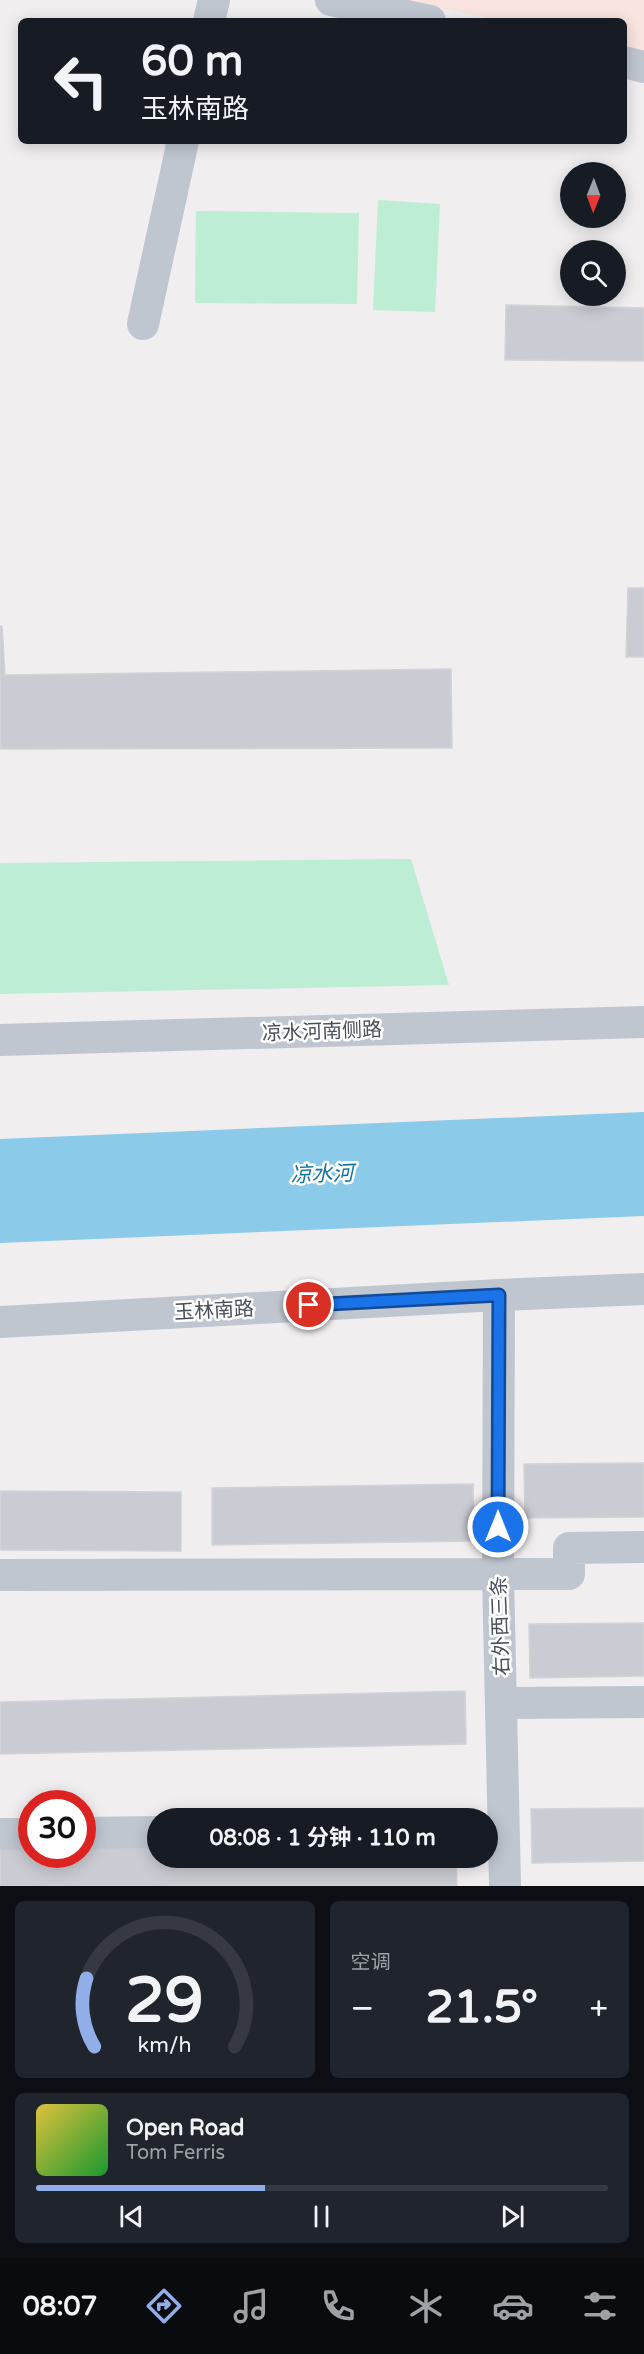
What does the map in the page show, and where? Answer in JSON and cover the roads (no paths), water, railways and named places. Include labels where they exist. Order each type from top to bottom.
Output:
[{"type":"street","points":[[210,18],[214,0]]},
{"type":"street","points":[[331,0],[416,18]]},
{"type":"street","points":[[627,63],[644,67]]},
{"type":"street","points":[[143,324],[182,144]]},
{"type":"street","name":"凉水河南侧路","points":[[0,1040],[644,1022]]},
{"type":"street","name":"玉林南路","points":[[0,1322],[644,1289]]},
{"type":"street","name":"右外西三条","points":[[497,1808],[502,1703],[498,1574],[499,1295]]},
{"type":"street","points":[[0,1575],[569,1574],[569,1548],[644,1547]]},
{"type":"street","points":[[502,1703],[644,1702]]},
{"type":"street","points":[[96,1833],[147,1832]]},
{"type":"street","points":[[0,1834],[18,1834]]},
{"type":"street","name":"右外西三条","points":[[498,1841],[505,1886]]},
{"type":"water","name":"凉水河","points":[[644,1112],[644,1216],[0,1243],[0,1139]]}]
